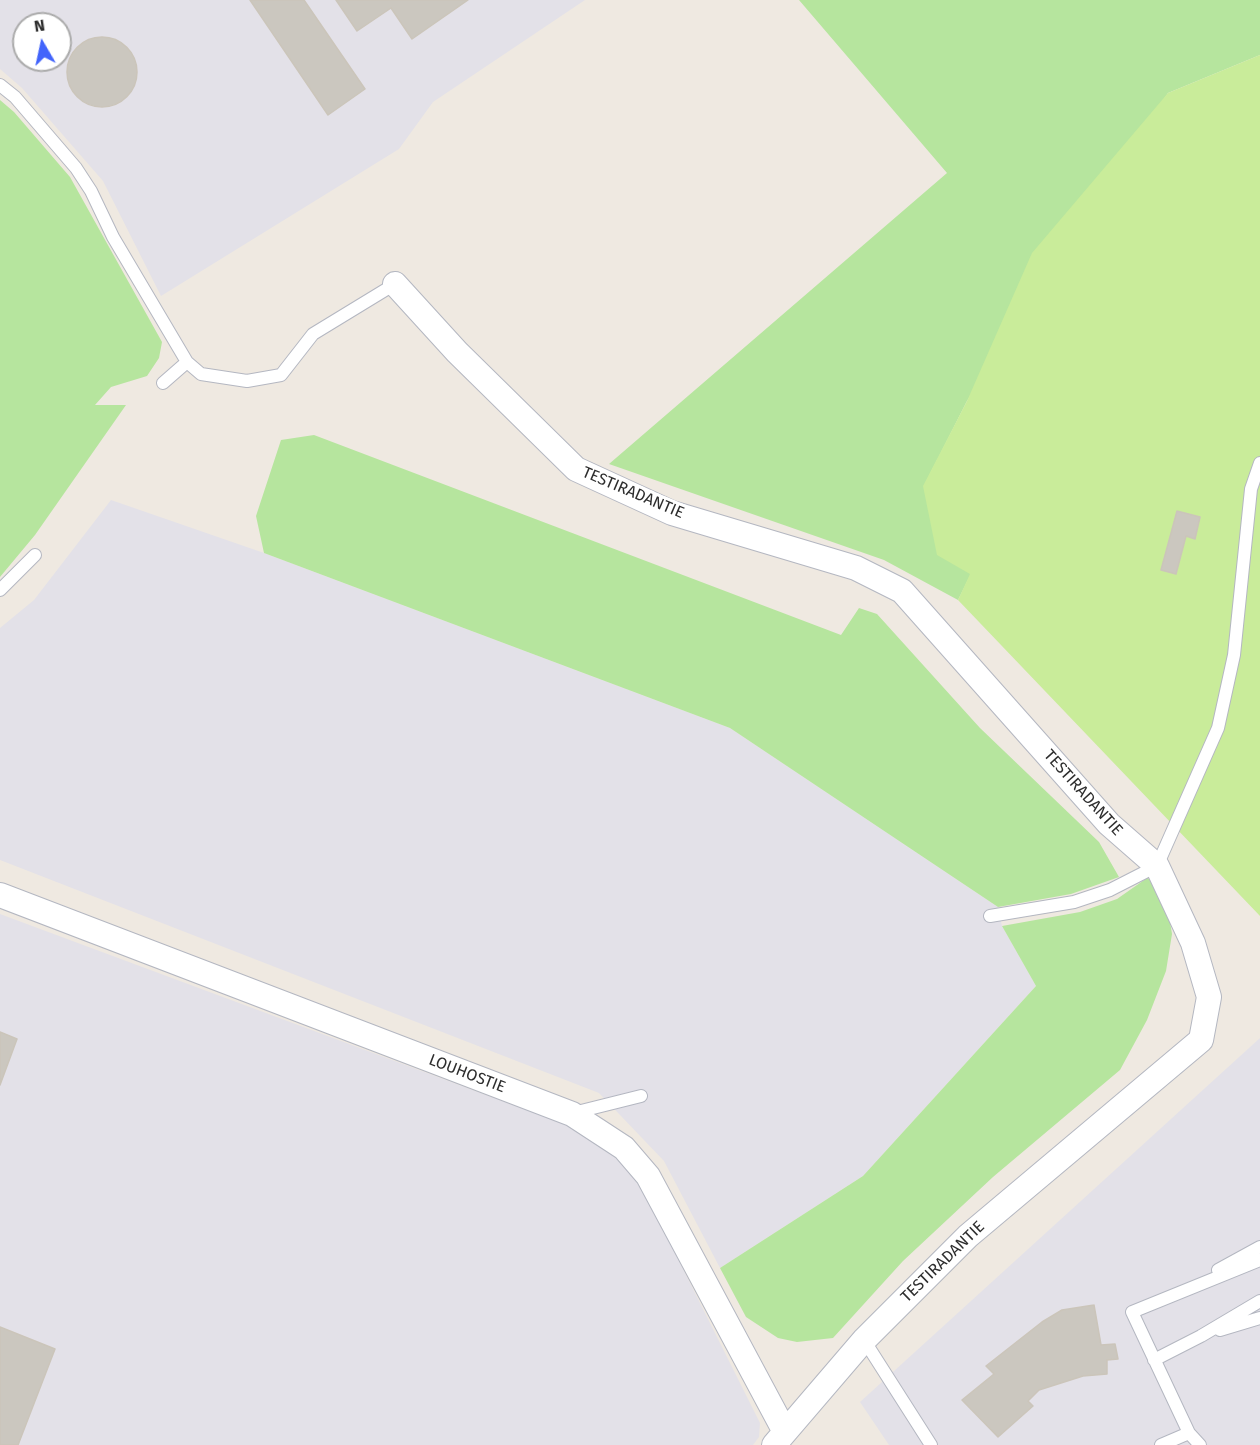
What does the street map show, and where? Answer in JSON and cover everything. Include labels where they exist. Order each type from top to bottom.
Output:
[{"type":"street","name":"TESTIRADANTIE","points":[[395,284],[457,352],[576,469],[672,513],[856,568],[902,591],[1109,824],[1157,866],[1193,943],[1209,997],[1201,1040],[968,1236],[864,1340],[779,1437]]},
{"type":"street","name":"LOUHOSTIE","points":[[0,896],[572,1114],[624,1149],[648,1176],[779,1437]]},
{"type":"lane","points":[[0,86],[15,97],[76,168],[91,191],[113,237],[187,362],[201,374],[247,381],[281,375],[313,333],[395,284]]},
{"type":"lane","points":[[163,383],[187,362]]},
{"type":"lane","points":[[990,916],[1074,902],[1110,890],[1157,866],[1218,728],[1234,655],[1251,489],[1260,463]]},
{"type":"lane","points":[[0,590],[35,555]]},
{"type":"lane","points":[[572,1114],[641,1096]]},
{"type":"lane","points":[[1164,1299],[1260,1246]]},
{"type":"lane","points":[[1200,1445],[1189,1433],[1132,1312],[1260,1260]]},
{"type":"lane","points":[[1154,1360],[1201,1336],[1260,1301]]},
{"type":"lane","points":[[1201,1336],[1260,1318]]},
{"type":"lane","points":[[864,1340],[931,1445]]},
{"type":"lane","points":[[1161,1445],[1189,1433]]},
{"type":"shaded area","points":[[0,0],[585,0],[433,102],[399,149],[161,296],[103,181],[22,88],[0,69]]},
{"type":"shaded area","points":[[111,500],[264,553],[730,728],[998,907],[1002,926],[1036,986],[863,1176],[720,1268],[664,1161],[599,1093],[0,860],[0,628],[34,600]]},
{"type":"shaded area","points":[[0,914],[572,1127],[617,1157],[643,1189],[760,1423],[759,1437],[753,1445],[0,1445]]},
{"type":"shaded area","points":[[1260,1038],[1260,1445],[889,1445],[860,1402]]},
{"type":"green space","points":[[799,0],[1260,0],[1260,55],[1168,93],[967,401],[924,486],[971,574],[958,600],[884,560],[609,464],[947,173]]},
{"type":"green space","points":[[1260,55],[1260,916],[958,600],[970,574],[937,555],[923,486],[967,401],[1032,253],[1168,93]]},
{"type":"green space","points":[[0,100],[14,112],[70,177],[162,342],[159,358],[147,376],[111,387],[95,405],[126,405],[35,535],[0,577]]},
{"type":"green space","points":[[314,435],[841,635],[859,608],[877,614],[980,728],[1099,842],[1119,877],[1071,894],[998,907],[730,728],[264,553],[256,516],[281,440]]},
{"type":"green space","points":[[1147,878],[1159,882],[1166,897],[1172,934],[1166,971],[1147,1020],[1120,1070],[993,1177],[903,1261],[833,1338],[797,1342],[778,1338],[746,1317],[720,1268],[863,1176],[1036,986],[1002,926],[1080,912],[1117,899]]},
{"type":"building","points":[[250,0],[304,0],[365,89],[328,115]]},
{"type":"building","points":[[336,0],[468,0],[412,39],[391,8],[357,31]]},
{"type":"building","points":[[95,38],[109,38],[121,43],[127,47],[136,65],[136,79],[131,91],[127,97],[109,106],[95,106],[83,101],[77,97],[68,79],[67,72],[72,72],[73,53],[77,47]]},
{"type":"building","points":[[1177,511],[1200,517],[1195,539],[1186,536],[1176,574],[1161,570]]},
{"type":"building","points":[[0,1032],[17,1039],[0,1085]]},
{"type":"building","points":[[1094,1305],[1101,1345],[1115,1344],[1118,1359],[1107,1360],[1107,1374],[1083,1376],[1039,1390],[1028,1401],[1033,1406],[998,1437],[962,1400],[994,1374],[986,1366],[1042,1322],[1062,1310]]},
{"type":"building","points":[[0,1327],[55,1349],[18,1445],[0,1445]]}]
